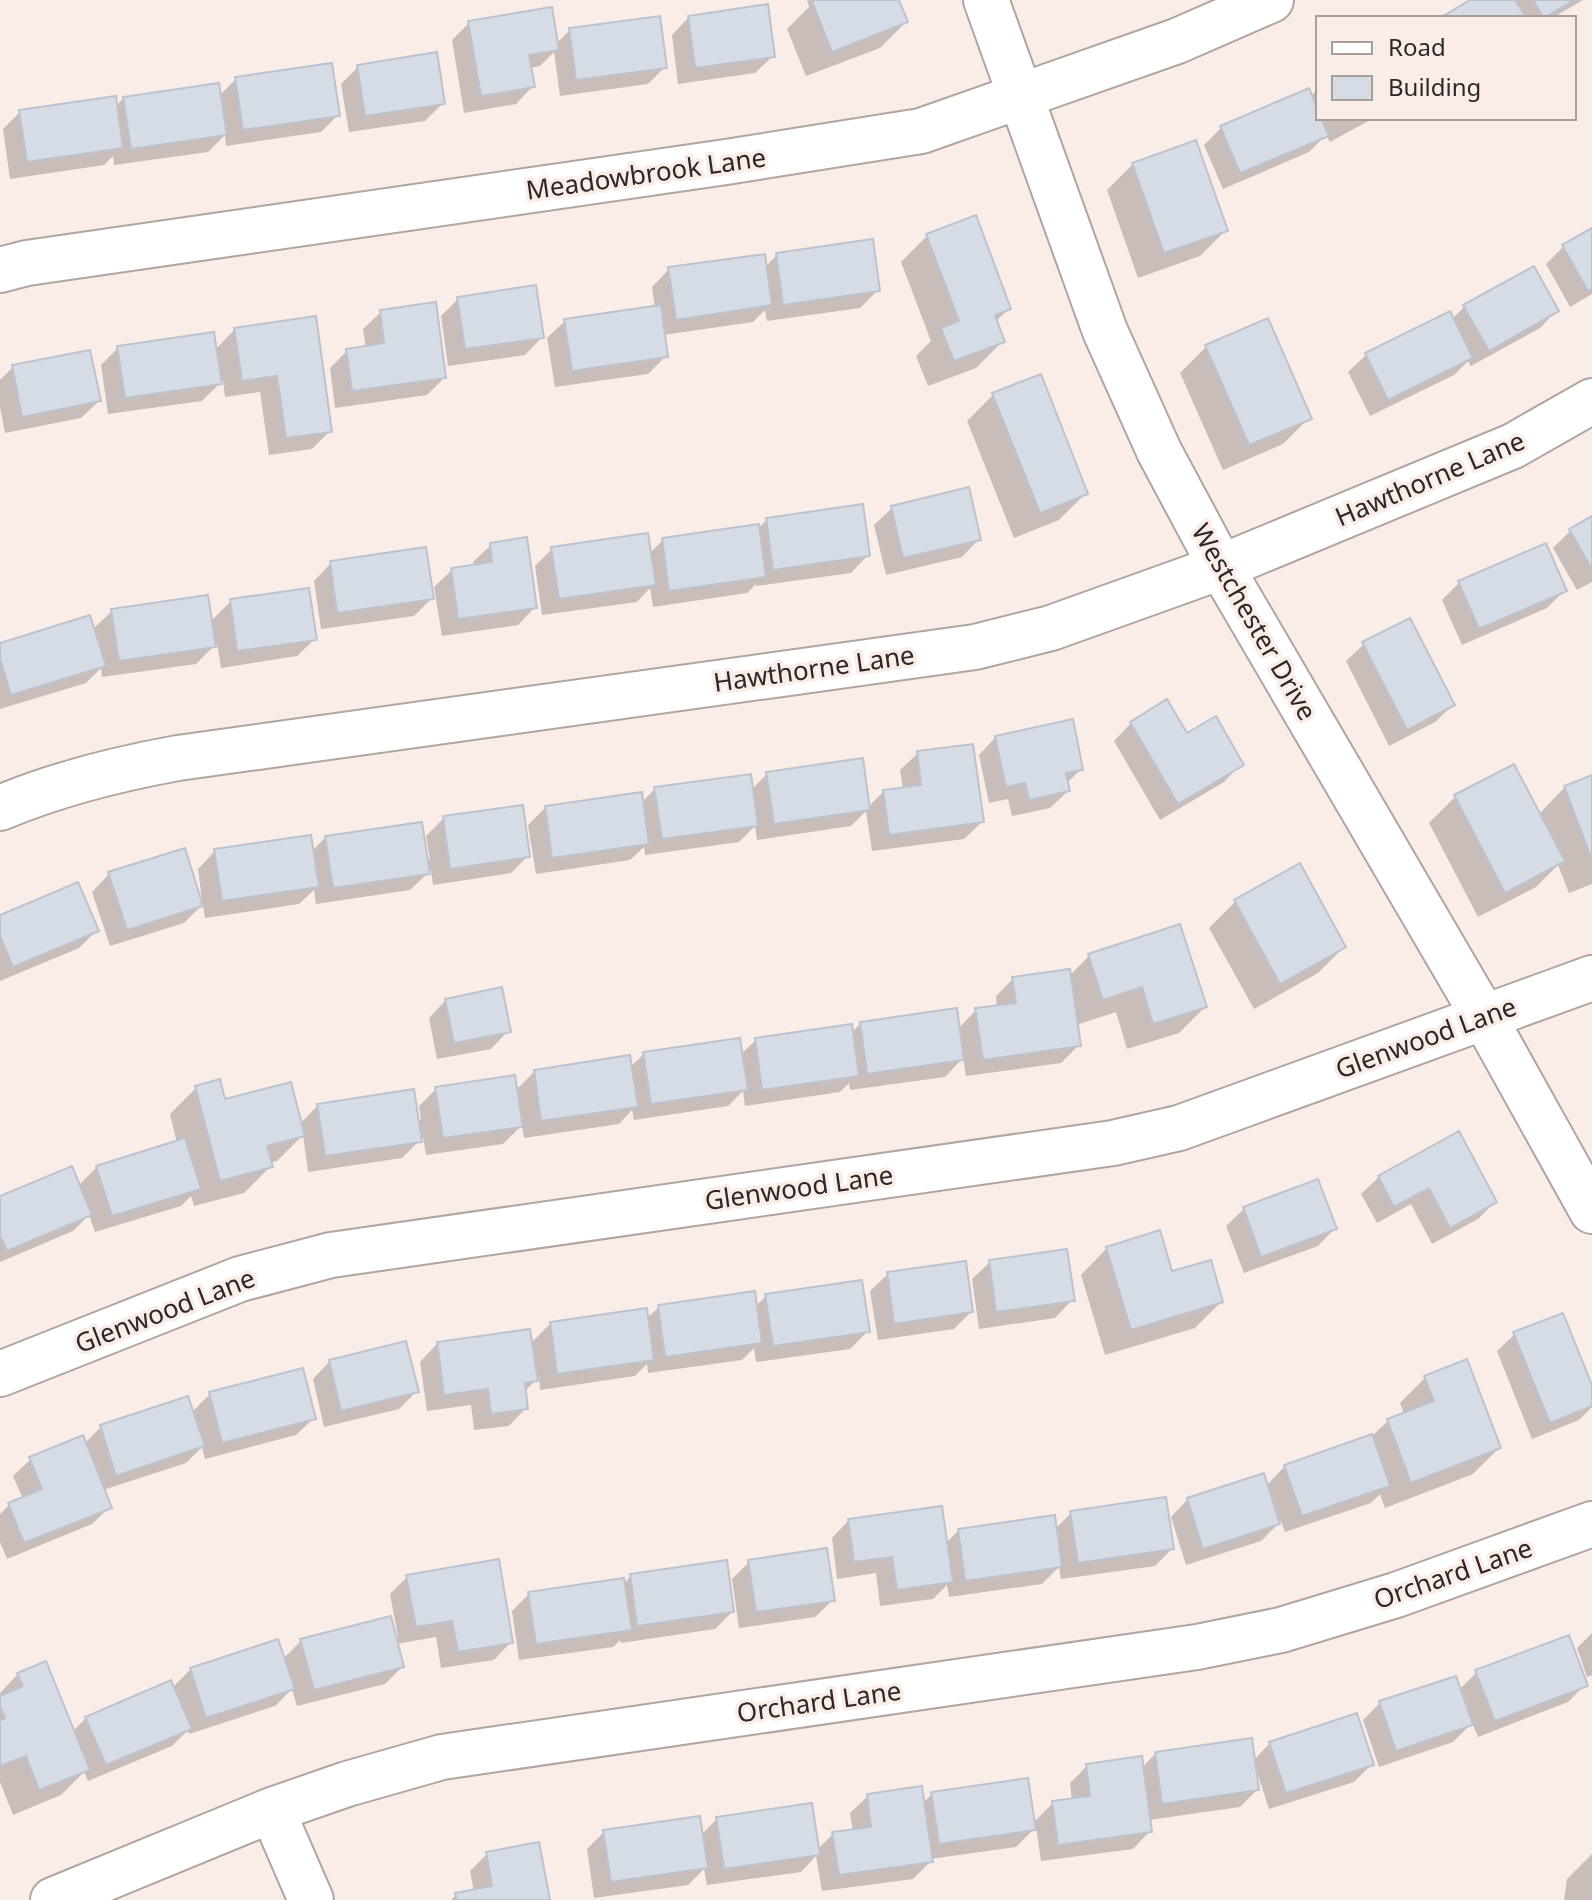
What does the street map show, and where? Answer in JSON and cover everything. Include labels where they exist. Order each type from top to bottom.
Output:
[{"type":"street","name":"Westchester Drive","points":[[986,0],[1105,331],[1159,451],[1221,567],[1484,1017],[1592,1211]]},
{"type":"street","name":"Meadowbrook Lane","points":[[0,270],[27,263],[921,131],[1177,41],[1271,0]]},
{"type":"street","name":"Hawthorne Lane","points":[[0,808],[118,769],[178,758],[975,647],[1051,628],[1221,567],[1513,446],[1592,401]]},
{"type":"street","name":"Glenwood Lane","points":[[0,1374],[240,1279],[331,1255],[1113,1143],[1179,1128],[1592,978]]},
{"type":"street","name":"Orchard Lane","points":[[53,1900],[272,1810],[347,1784],[442,1757],[1197,1647],[1281,1630],[1396,1595],[1592,1524]]},
{"type":"street","points":[[272,1810],[311,1900]]},
{"type":"building","points":[[899,0],[908,22],[832,52],[812,1]]},
{"type":"building","points":[[1470,0],[1515,0],[1525,16],[1443,16]]},
{"type":"building","points":[[1533,0],[1574,0],[1547,16],[1543,16]]},
{"type":"building","points":[[768,4],[775,57],[695,68],[688,16]]},
{"type":"building","points":[[552,7],[559,50],[529,55],[535,87],[481,96],[468,21]]},
{"type":"building","points":[[660,16],[667,68],[576,80],[569,28]]},
{"type":"building","points":[[437,52],[445,104],[365,116],[357,65]]},
{"type":"building","points":[[332,63],[340,116],[243,130],[235,77]]},
{"type":"building","points":[[219,83],[227,135],[131,149],[123,97]]},
{"type":"building","points":[[1309,88],[1316,105],[1316,120],[1322,120],[1329,136],[1240,173],[1220,126]]},
{"type":"building","points":[[116,96],[123,148],[27,162],[19,110]]},
{"type":"building","points":[[1196,140],[1228,231],[1164,253],[1132,163]]},
{"type":"building","points":[[976,215],[1011,309],[995,315],[1005,342],[954,361],[941,328],[959,321],[926,234]]},
{"type":"building","points":[[1592,228],[1592,289],[1588,291],[1562,245]]},
{"type":"building","points":[[873,239],[880,291],[783,305],[776,253]]},
{"type":"building","points":[[765,254],[772,305],[676,320],[668,267]]},
{"type":"building","points":[[1534,266],[1559,311],[1489,351],[1463,305]]},
{"type":"building","points":[[536,285],[544,338],[465,349],[457,297]]},
{"type":"building","points":[[436,302],[446,378],[352,391],[346,349],[384,343],[380,310]]},
{"type":"building","points":[[661,305],[668,357],[572,371],[564,319]]},
{"type":"building","points":[[1450,311],[1473,358],[1388,400],[1365,353]]},
{"type":"building","points":[[316,316],[332,432],[286,438],[277,376],[242,381],[234,328]]},
{"type":"building","points":[[1268,318],[1312,419],[1249,445],[1205,345]]},
{"type":"building","points":[[214,332],[222,384],[125,398],[117,346]]},
{"type":"building","points":[[90,350],[101,401],[22,417],[12,365]]},
{"type":"building","points":[[1041,374],[1088,494],[1040,513],[992,393]]},
{"type":"building","points":[[969,487],[981,540],[903,558],[891,506]]},
{"type":"building","points":[[863,504],[870,556],[773,570],[766,518]]},
{"type":"building","points":[[1592,516],[1592,569],[1569,529]]},
{"type":"building","points":[[759,524],[766,577],[669,591],[662,538]]},
{"type":"building","points":[[648,533],[656,585],[559,599],[551,547]]},
{"type":"building","points":[[527,537],[537,608],[458,619],[451,568],[492,562],[490,543]]},
{"type":"building","points":[[1546,543],[1567,591],[1479,629],[1458,581]]},
{"type":"building","points":[[426,547],[434,599],[337,613],[330,561]]},
{"type":"building","points":[[309,588],[317,640],[237,651],[230,599]]},
{"type":"building","points":[[208,595],[216,647],[119,661],[111,609]]},
{"type":"building","points":[[90,615],[106,666],[11,695],[0,659],[0,643]]},
{"type":"building","points":[[1410,618],[1455,705],[1407,730],[1362,642]]},
{"type":"building","points":[[1167,699],[1187,733],[1216,716],[1244,765],[1178,804],[1130,722]]},
{"type":"building","points":[[1073,719],[1083,770],[1066,773],[1070,791],[1029,800],[1025,783],[1006,787],[995,736]]},
{"type":"building","points":[[973,744],[984,822],[889,835],[883,790],[921,785],[917,751]]},
{"type":"building","points":[[863,758],[870,810],[774,824],[766,772]]},
{"type":"building","points":[[1514,764],[1565,861],[1505,893],[1454,795]]},
{"type":"building","points":[[751,774],[758,826],[662,839],[654,787]]},
{"type":"building","points":[[1592,775],[1592,860],[1564,786]]},
{"type":"building","points":[[642,792],[649,844],[552,858],[545,806]]},
{"type":"building","points":[[523,805],[530,857],[450,869],[443,816]]},
{"type":"building","points":[[422,822],[430,874],[333,888],[325,836]]},
{"type":"building","points":[[311,835],[319,887],[222,901],[214,849]]},
{"type":"building","points":[[185,848],[203,906],[127,930],[108,872]]},
{"type":"building","points":[[1300,863],[1346,947],[1280,984],[1234,900]]},
{"type":"building","points":[[78,882],[99,931],[13,967],[0,936],[0,915]]},
{"type":"building","points":[[1180,924],[1207,1007],[1153,1024],[1142,987],[1103,1000],[1088,954]]},
{"type":"building","points":[[1070,969],[1081,1046],[983,1060],[975,1008],[1016,1003],[1012,977]]},
{"type":"building","points":[[502,987],[511,1032],[454,1043],[445,999]]},
{"type":"building","points":[[957,1008],[964,1060],[867,1074],[860,1022]]},
{"type":"building","points":[[852,1024],[859,1076],[762,1090],[755,1038]]},
{"type":"building","points":[[740,1038],[748,1090],[651,1104],[643,1052]]},
{"type":"building","points":[[630,1055],[638,1107],[541,1121],[534,1070]]},
{"type":"building","points":[[515,1075],[523,1127],[443,1138],[435,1087]]},
{"type":"building","points":[[220,1079],[225,1099],[291,1082],[305,1136],[267,1146],[273,1167],[220,1181],[195,1086]]},
{"type":"building","points":[[414,1089],[422,1142],[325,1156],[317,1104]]},
{"type":"building","points":[[1459,1131],[1497,1202],[1450,1228],[1429,1188],[1394,1207],[1378,1176]]},
{"type":"building","points":[[185,1138],[201,1189],[112,1216],[96,1166]]},
{"type":"building","points":[[72,1166],[92,1215],[7,1251],[0,1235],[0,1196]]},
{"type":"building","points":[[1318,1179],[1337,1229],[1261,1257],[1243,1207]]},
{"type":"building","points":[[1160,1230],[1172,1271],[1211,1260],[1223,1302],[1131,1330],[1106,1247]]},
{"type":"building","points":[[1067,1249],[1075,1301],[996,1312],[989,1260]]},
{"type":"building","points":[[966,1261],[973,1312],[894,1324],[887,1272]]},
{"type":"building","points":[[862,1280],[870,1332],[773,1346],[765,1294]]},
{"type":"building","points":[[755,1291],[762,1343],[665,1357],[658,1305]]},
{"type":"building","points":[[647,1308],[654,1360],[557,1374],[550,1322]]},
{"type":"building","points":[[1563,1313],[1592,1385],[1592,1406],[1550,1423],[1513,1332]]},
{"type":"building","points":[[530,1329],[538,1381],[525,1383],[528,1409],[491,1414],[488,1389],[444,1395],[437,1342]]},
{"type":"building","points":[[406,1341],[419,1392],[341,1411],[329,1360]]},
{"type":"building","points":[[1467,1359],[1501,1448],[1411,1483],[1387,1419],[1434,1401],[1424,1376]]},
{"type":"building","points":[[303,1368],[316,1419],[222,1443],[209,1392]]},
{"type":"building","points":[[188,1396],[205,1446],[116,1476],[100,1425]]},
{"type":"building","points":[[1372,1434],[1390,1486],[1302,1516],[1284,1465]]},
{"type":"building","points":[[83,1435],[112,1508],[24,1543],[8,1503],[42,1489],[29,1457]]},
{"type":"building","points":[[1264,1473],[1280,1524],[1203,1549],[1187,1498]]},
{"type":"building","points":[[1166,1497],[1174,1549],[1078,1563],[1070,1511]]},
{"type":"building","points":[[942,1506],[953,1582],[897,1590],[892,1557],[854,1562],[848,1519]]},
{"type":"building","points":[[1055,1515],[1062,1567],[965,1581],[958,1529]]},
{"type":"building","points":[[827,1548],[835,1601],[756,1612],[748,1560]]},
{"type":"building","points":[[499,1559],[513,1643],[458,1652],[452,1621],[416,1627],[406,1575]]},
{"type":"building","points":[[727,1560],[734,1612],[637,1626],[630,1574]]},
{"type":"building","points":[[624,1578],[632,1630],[536,1644],[528,1592]]},
{"type":"building","points":[[391,1616],[404,1667],[314,1690],[300,1639]]},
{"type":"building","points":[[1569,1635],[1588,1686],[1495,1721],[1475,1670]]},
{"type":"building","points":[[278,1639],[295,1689],[206,1718],[190,1668]]},
{"type":"building","points":[[46,1661],[90,1770],[39,1790],[26,1756],[0,1766],[0,1721],[5,1718],[0,1696],[23,1686],[17,1673]]},
{"type":"building","points":[[1456,1676],[1473,1725],[1396,1751],[1379,1701]]},
{"type":"building","points":[[171,1680],[192,1729],[106,1765],[85,1717]]},
{"type":"building","points":[[1357,1713],[1374,1765],[1286,1793],[1269,1742]]},
{"type":"building","points":[[1252,1738],[1259,1790],[1162,1804],[1155,1752]]},
{"type":"building","points":[[1142,1756],[1152,1832],[1058,1845],[1052,1801],[1090,1796],[1086,1764]]},
{"type":"building","points":[[1028,1778],[1036,1830],[939,1844],[931,1792]]},
{"type":"building","points":[[922,1786],[933,1862],[839,1875],[832,1832],[871,1827],[867,1794]]},
{"type":"building","points":[[812,1803],[820,1855],[724,1869],[716,1817]]},
{"type":"building","points":[[700,1816],[708,1868],[611,1882],[603,1830]]},
{"type":"building","points":[[539,1842],[550,1900],[457,1900],[455,1893],[492,1886],[486,1852]]}]
